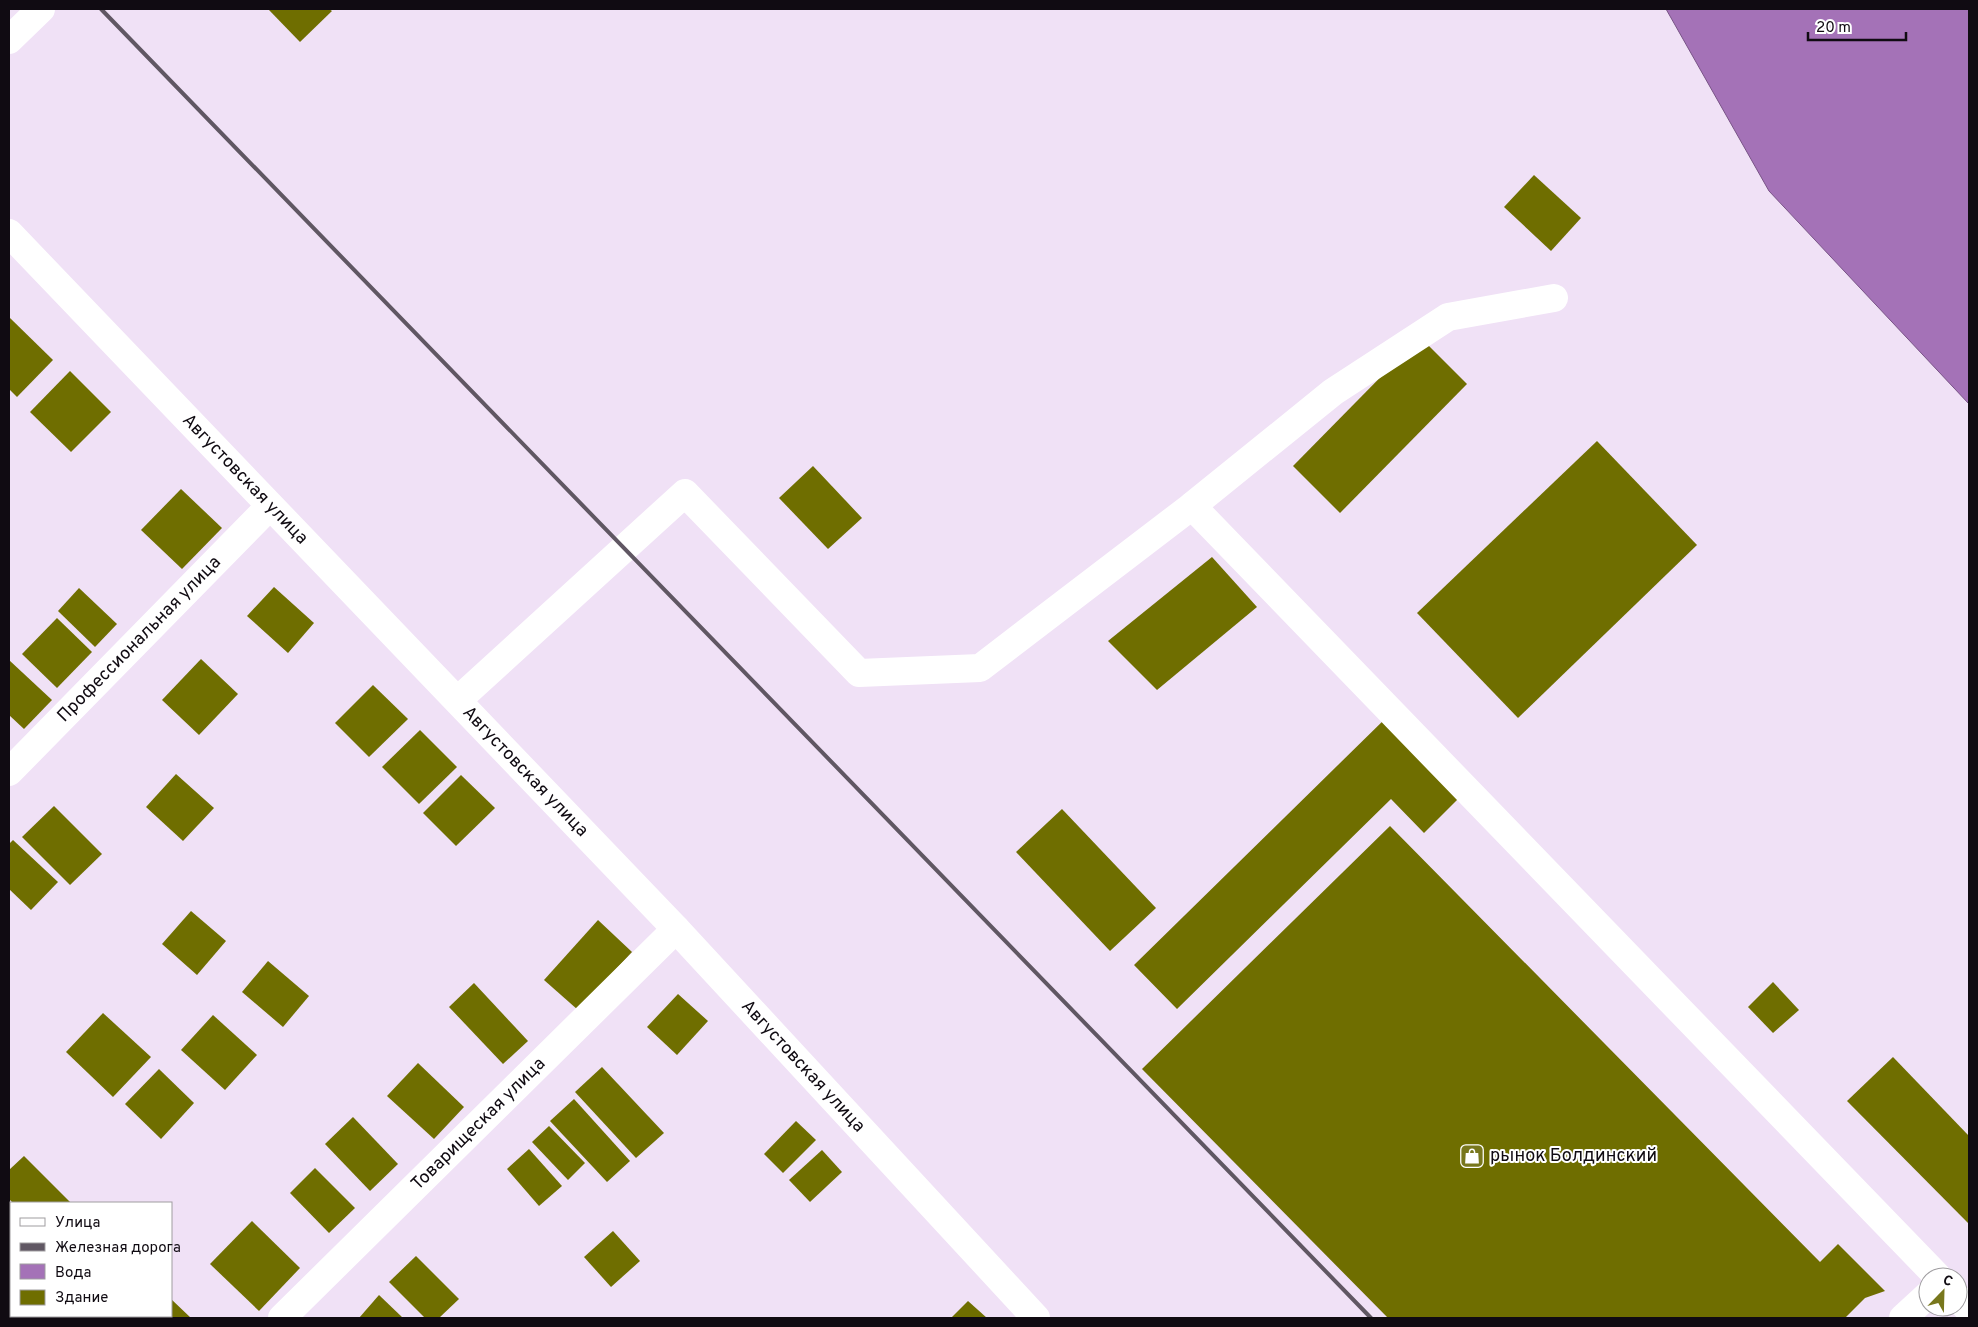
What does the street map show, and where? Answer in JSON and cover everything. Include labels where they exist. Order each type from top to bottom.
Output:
[{"type":"street","points":[[9,40],[41,9]]},
{"type":"street","name":"Августовская улица","points":[[9,232],[676,929],[1036,1318]]},
{"type":"street","points":[[458,700],[685,493],[859,673],[980,668],[1192,506],[1333,392],[1448,317],[1554,298]]},
{"type":"street","name":"Профессиональная улица","points":[[9,772],[270,506]]},
{"type":"street","points":[[1192,506],[1928,1267]]},
{"type":"street","name":"Товарищеская улица","points":[[282,1318],[676,929]]},
{"type":"street","points":[[1903,1318],[1918,1304]]},
{"type":"water","points":[[1666,9],[1969,9],[1969,404],[1769,191]]},
{"type":"building","points":[[268,9],[329,9],[332,11],[300,42]]},
{"type":"building","points":[[1534,175],[1581,218],[1551,251],[1504,207]]},
{"type":"building","points":[[9,317],[53,360],[17,397],[9,389]]},
{"type":"building","points":[[1420,337],[1467,384],[1340,513],[1293,466]]},
{"type":"building","points":[[70,371],[111,412],[71,452],[30,412]]},
{"type":"building","points":[[1597,441],[1697,545],[1518,718],[1417,613]]},
{"type":"building","points":[[813,466],[862,518],[828,549],[779,498]]},
{"type":"building","points":[[181,489],[222,528],[182,569],[141,530]]},
{"type":"building","points":[[1212,557],[1257,607],[1157,690],[1108,641]]},
{"type":"building","points":[[274,587],[314,623],[288,653],[247,616]]},
{"type":"building","points":[[79,588],[117,624],[95,647],[58,611]]},
{"type":"building","points":[[57,618],[92,652],[57,688],[22,654]]},
{"type":"building","points":[[201,659],[238,694],[199,735],[162,700]]},
{"type":"building","points":[[9,660],[52,700],[24,729],[9,715]]},
{"type":"building","points":[[373,685],[408,719],[369,757],[335,723]]},
{"type":"building","points":[[1389,715],[1465,792],[1424,833],[1391,799],[1177,1009],[1134,965]]},
{"type":"building","points":[[420,730],[457,767],[419,804],[382,767]]},
{"type":"building","points":[[176,774],[214,808],[183,841],[146,807]]},
{"type":"building","points":[[461,775],[495,808],[456,846],[423,813]]},
{"type":"building","points":[[54,806],[102,854],[70,885],[22,837]]},
{"type":"building","points":[[1062,809],[1156,908],[1110,951],[1016,852]]},
{"type":"building","name":"рынок Болдинский","points":[[1390,826],[1820,1262],[1838,1244],[1885,1291],[1865,1298],[1845,1318],[1388,1318],[1142,1069]]},
{"type":"building","points":[[13,840],[58,882],[31,910],[9,889],[9,844]]},
{"type":"building","points":[[191,911],[226,941],[197,975],[162,944]]},
{"type":"building","points":[[598,920],[632,952],[578,1010],[544,980]]},
{"type":"building","points":[[268,961],[309,996],[283,1027],[242,992]]},
{"type":"building","points":[[1773,982],[1799,1010],[1773,1033],[1748,1007]]},
{"type":"building","points":[[474,983],[528,1041],[503,1064],[449,1007]]},
{"type":"building","points":[[678,994],[708,1021],[677,1055],[647,1027]]},
{"type":"building","points":[[103,1013],[151,1057],[113,1097],[66,1052]]},
{"type":"building","points":[[213,1015],[257,1055],[225,1090],[181,1050]]},
{"type":"building","points":[[1893,1057],[1969,1136],[1969,1224],[1847,1101]]},
{"type":"building","points":[[418,1063],[464,1107],[434,1139],[387,1096]]},
{"type":"building","points":[[602,1067],[664,1133],[636,1158],[575,1092]]},
{"type":"building","points":[[159,1069],[194,1103],[161,1139],[125,1104]]},
{"type":"building","points":[[574,1099],[630,1161],[607,1182],[550,1121]]},
{"type":"building","points":[[353,1117],[398,1164],[370,1191],[325,1144]]},
{"type":"building","points":[[796,1121],[816,1140],[783,1173],[764,1154]]},
{"type":"building","points":[[549,1126],[585,1163],[568,1180],[532,1142]]},
{"type":"building","points":[[529,1149],[562,1186],[539,1206],[507,1169]]},
{"type":"building","points":[[822,1150],[842,1172],[810,1202],[789,1180]]},
{"type":"building","points":[[24,1156],[70,1202],[12,1202],[9,1199],[9,1170]]},
{"type":"building","points":[[315,1168],[355,1208],[329,1233],[290,1193]]},
{"type":"building","points":[[252,1221],[300,1268],[259,1311],[210,1264]]},
{"type":"building","points":[[613,1231],[640,1261],[611,1287],[584,1257]]},
{"type":"building","points":[[416,1256],[459,1299],[439,1318],[425,1318],[389,1282]]},
{"type":"building","points":[[379,1295],[403,1318],[359,1318]]},
{"type":"building","points":[[172,1300],[191,1318],[146,1318],[172,1317]]},
{"type":"building","points":[[968,1301],[987,1318],[951,1318]]},
{"type":"railway","points":[[101,9],[1371,1318]]},
{"type":"place","name":"рынок Болдинский","points":[[1472,1156]]}]
